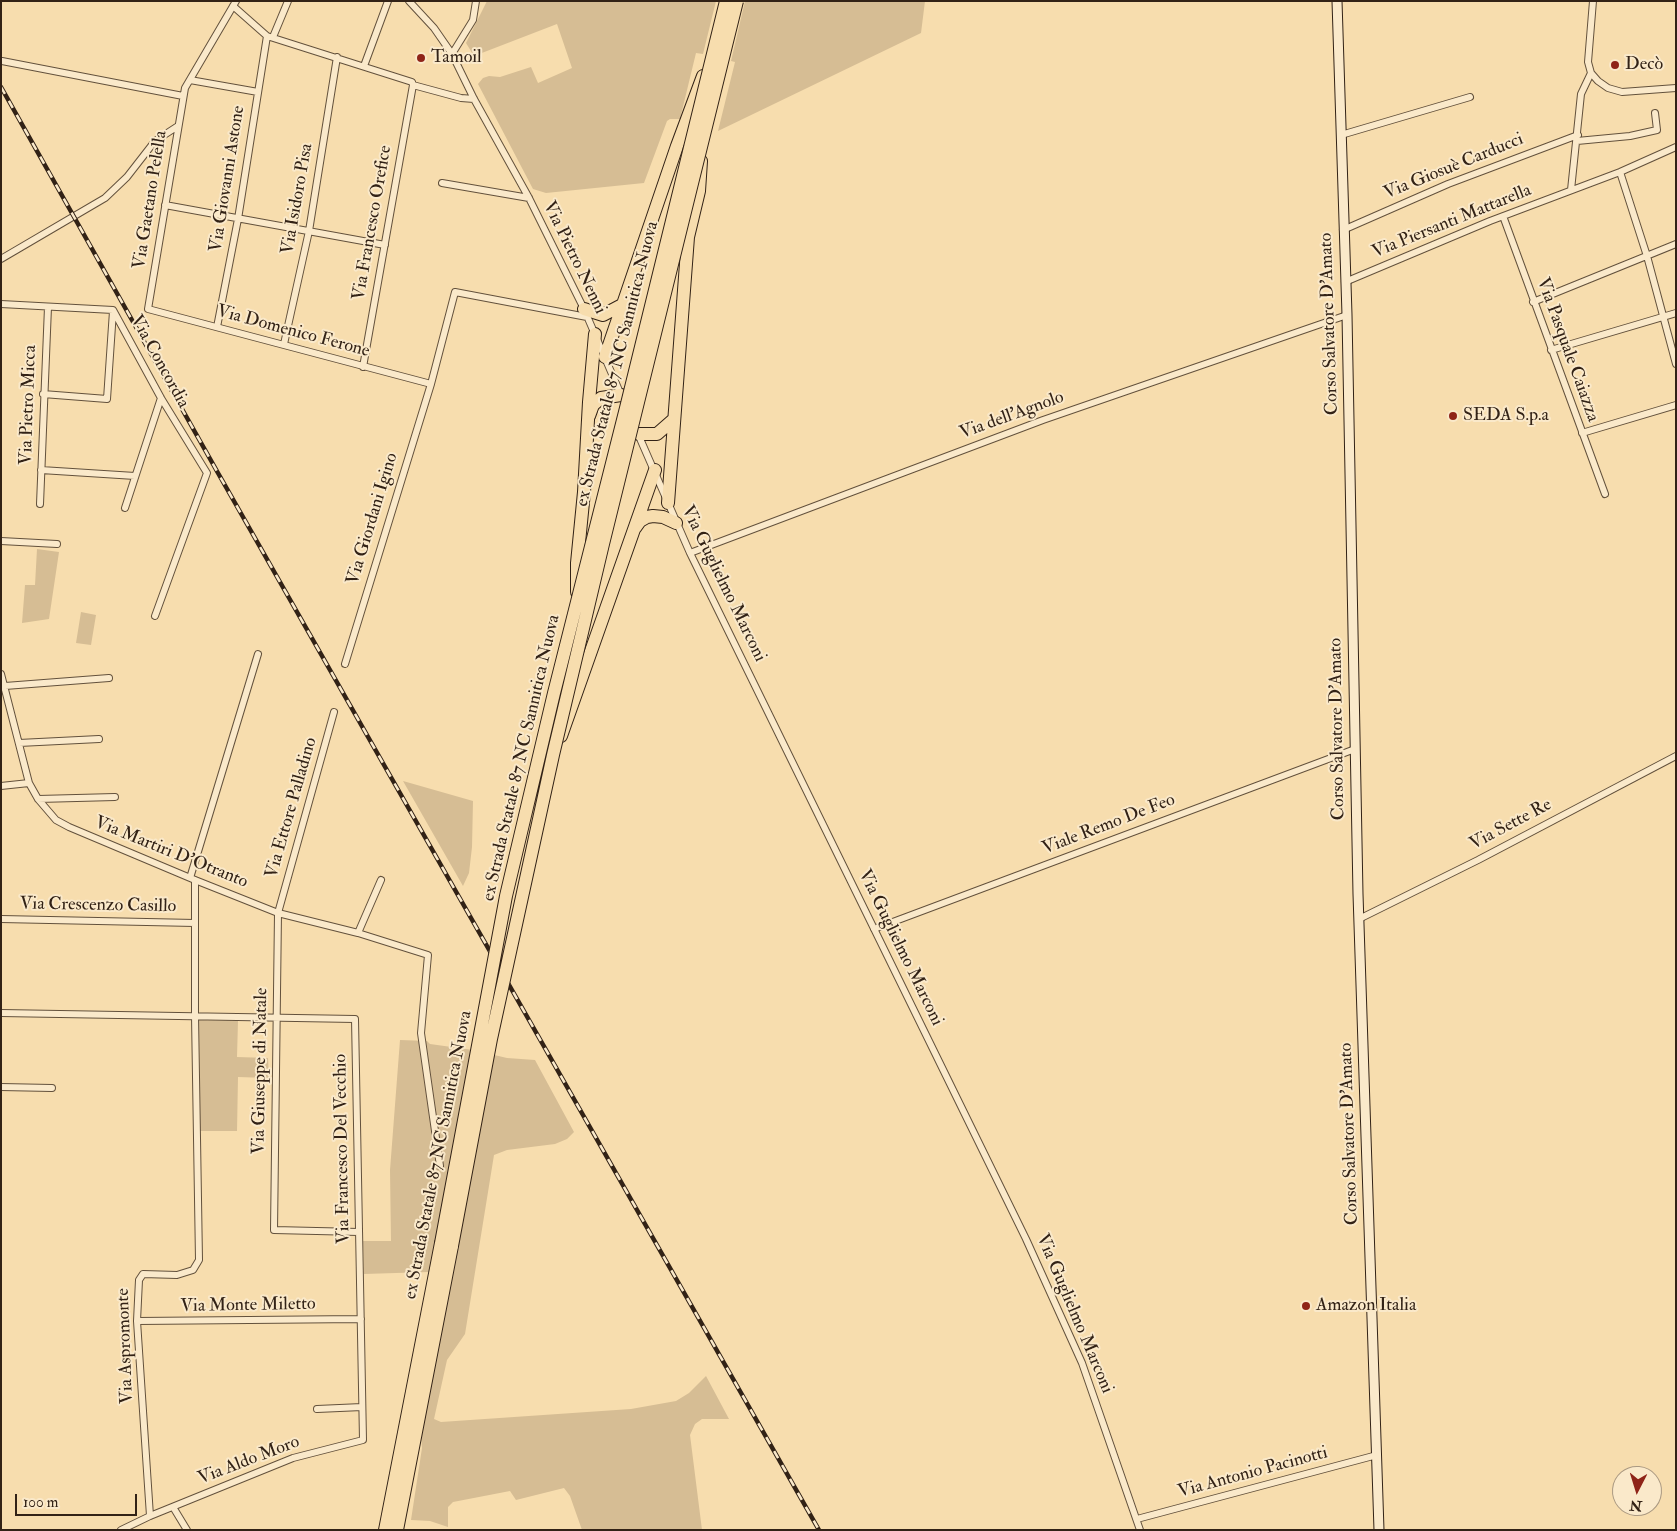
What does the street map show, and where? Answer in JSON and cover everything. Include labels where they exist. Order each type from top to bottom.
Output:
[{"type":"highway","name":"ex Strada Statale 87 NC Sannitica Nuova","points":[[397,1530],[506,896],[726,1]]},
{"type":"highway","name":"ex Strada Statale 87 NC Sannitica Nuova","points":[[386,1530],[551,761],[605,534],[738,1]]},
{"type":"highway","points":[[605,356],[677,146],[711,58]]},
{"type":"highway","points":[[668,503],[688,238],[699,191],[704,136]]},
{"type":"highway","points":[[586,313],[603,314],[622,305]]},
{"type":"highway","points":[[578,600],[577,563],[595,334]]},
{"type":"highway","points":[[588,420],[593,406],[601,398],[619,390]]},
{"type":"highway","points":[[639,434],[657,434],[673,420]]},
{"type":"highway","points":[[551,761],[570,713],[654,470]]},
{"type":"highway","points":[[632,532],[640,521],[647,516],[663,517],[676,523]]},
{"type":"street","name":"Via Giovanni Astone","points":[[217,327],[238,219],[258,92],[270,36],[288,1]]},
{"type":"street","points":[[364,66],[388,1]]},
{"type":"street","name":"Via Pietro Nenni","points":[[409,1],[434,28],[452,54],[474,99],[529,198],[586,313],[619,390]]},
{"type":"street","points":[[452,54],[474,20],[476,1]]},
{"type":"street","name":"Corso Salvatore D'Amato","points":[[1337,1],[1359,919],[1379,1530]]},
{"type":"street","points":[[1593,1],[1588,62],[1591,73],[1608,88],[1622,92],[1676,88]]},
{"type":"street","points":[[234,4],[270,36],[412,82],[413,85],[461,98],[474,99]]},
{"type":"street","name":"Via Gaetano Pelella","points":[[148,309],[185,88],[234,4]]},
{"type":"street","name":"Via Isidoro Pisa","points":[[284,344],[309,230],[337,57]]},
{"type":"street","points":[[2,61],[184,96]]},
{"type":"street","points":[[1570,190],[1581,94],[1591,73]]},
{"type":"street","points":[[190,80],[258,92]]},
{"type":"street","name":"Via Francesco Orefice","points":[[363,367],[413,85]]},
{"type":"street","points":[[1341,135],[1470,97]]},
{"type":"street","name":"Via Giosuè Carducci","points":[[1343,230],[1448,184],[1577,138],[1630,136],[1657,130],[1655,112]]},
{"type":"street","points":[[1,259],[105,198],[128,177],[155,141],[178,126]]},
{"type":"street","name":"Via Piersanti Mattarella","points":[[1345,282],[1503,216],[1620,172],[1676,148]]},
{"type":"street","points":[[1620,172],[1647,256],[1676,364]]},
{"type":"street","name":"Via Pietro Nenni","points":[[442,183],[529,198]]},
{"type":"street","points":[[164,205],[385,245]]},
{"type":"street","name":"Via Pasquale Caiazza","points":[[1503,216],[1605,494]]},
{"type":"street","points":[[1533,302],[1676,244]]},
{"type":"street","name":"Via Giordani Igino","points":[[345,664],[431,384],[455,292],[586,313]]},
{"type":"street","name":"Via Concordia","points":[[1,304],[113,310],[161,398],[207,473],[155,616]]},
{"type":"street","name":"Via Pietro Micca","points":[[40,504],[48,307]]},
{"type":"street","name":"Via Domenico Ferone","points":[[148,309],[431,384]]},
{"type":"street","points":[[43,394],[107,399],[113,310]]},
{"type":"street","points":[[1551,350],[1676,313]]},
{"type":"street","name":"Via dell'Agnolo","points":[[690,553],[1043,420],[1346,315]]},
{"type":"street","name":"Via Guglielmo Marconi","points":[[619,390],[690,553],[1026,1239],[1082,1363],[1140,1530]]},
{"type":"street","points":[[125,508],[161,398]]},
{"type":"street","points":[[1582,433],[1676,405]]},
{"type":"street","points":[[42,470],[136,476]]},
{"type":"street","points":[[1,541],[57,544]]},
{"type":"street","points":[[195,1016],[195,923],[192,879],[258,654]]},
{"type":"street","name":"Via Martiri D'Otranto","points":[[1,674],[30,783],[38,799],[56,820],[192,879],[278,913],[358,933],[428,955],[421,1033],[440,1166]]},
{"type":"street","points":[[5,686],[109,678]]},
{"type":"street","name":"Via Ettore Palladino","points":[[278,913],[334,712]]},
{"type":"street","points":[[19,744],[99,739]]},
{"type":"street","name":"Viale Remo De Feo","points":[[874,929],[1355,749]]},
{"type":"street","name":"Via Sette Re","points":[[1359,919],[1478,860],[1676,756]]},
{"type":"street","points":[[1,786],[30,783]]},
{"type":"street","points":[[38,799],[115,797]]},
{"type":"street","points":[[358,933],[381,880]]},
{"type":"street","name":"Via Giuseppe di Natale","points":[[278,913],[274,1230],[359,1232]]},
{"type":"street","name":"Via Crescenzo Casillo","points":[[1,919],[195,923]]},
{"type":"street","name":"Via Francesco Del Vecchio","points":[[1,1013],[355,1019],[362,1440]]},
{"type":"street","name":"Via Aspromonte","points":[[150,1516],[137,1321],[139,1280],[143,1274],[177,1275],[193,1270],[199,1260],[195,1016]]},
{"type":"street","points":[[1,1087],[52,1088]]},
{"type":"street","name":"Via Monte Miletto","points":[[137,1321],[360,1319]]},
{"type":"street","points":[[317,1409],[362,1407]]},
{"type":"street","name":"Via Aldo Moro","points":[[121,1530],[150,1516],[293,1458],[362,1440]]},
{"type":"street","name":"Via Antonio Pacinotti","points":[[1137,1519],[1377,1455]]},
{"type":"street","points":[[173,1507],[187,1530]]},
{"type":"shaded area","points":[[487,1],[716,1],[703,54],[696,53],[680,119],[670,119],[667,121],[644,183],[546,193],[533,189],[478,84],[483,78],[489,76],[500,77],[531,67],[538,83],[572,68],[557,24],[474,56],[466,43]]},
{"type":"shaded area","points":[[745,1],[925,1],[921,33],[718,131],[735,62],[731,61]]},
{"type":"shaded area","points":[[37,549],[59,552],[49,619],[22,623],[25,585],[35,585]]},
{"type":"shaded area","points":[[81,612],[96,615],[91,645],[76,643]]},
{"type":"shaded area","points":[[403,781],[473,801],[472,847],[469,873],[463,886]]},
{"type":"shaded area","points":[[199,1020],[238,1021],[237,1057],[268,1058],[269,1078],[238,1077],[237,1131],[199,1131]]},
{"type":"shaded area","points":[[400,1040],[427,1041],[430,1044],[473,1050],[507,1058],[535,1060],[574,1132],[567,1139],[555,1144],[507,1150],[494,1155],[465,1334],[447,1360],[434,1419],[441,1422],[631,1409],[676,1401],[689,1393],[706,1376],[729,1419],[702,1419],[695,1424],[690,1435],[702,1530],[582,1530],[570,1496],[564,1488],[516,1500],[510,1491],[453,1502],[448,1507],[448,1527],[430,1521],[411,1520],[422,1448],[421,1435],[453,1273],[364,1274],[363,1241],[391,1241],[390,1170]]},
{"type":"railway","points":[[1,87],[218,473],[819,1530]]},
{"type":"place","name":"Tamoil","points":[[421,58]]},
{"type":"place","name":"Decò","points":[[1615,65]]},
{"type":"place","name":"SEDA S.p.a","points":[[1453,416]]},
{"type":"place","name":"Amazon Italia","points":[[1306,1306]]}]
